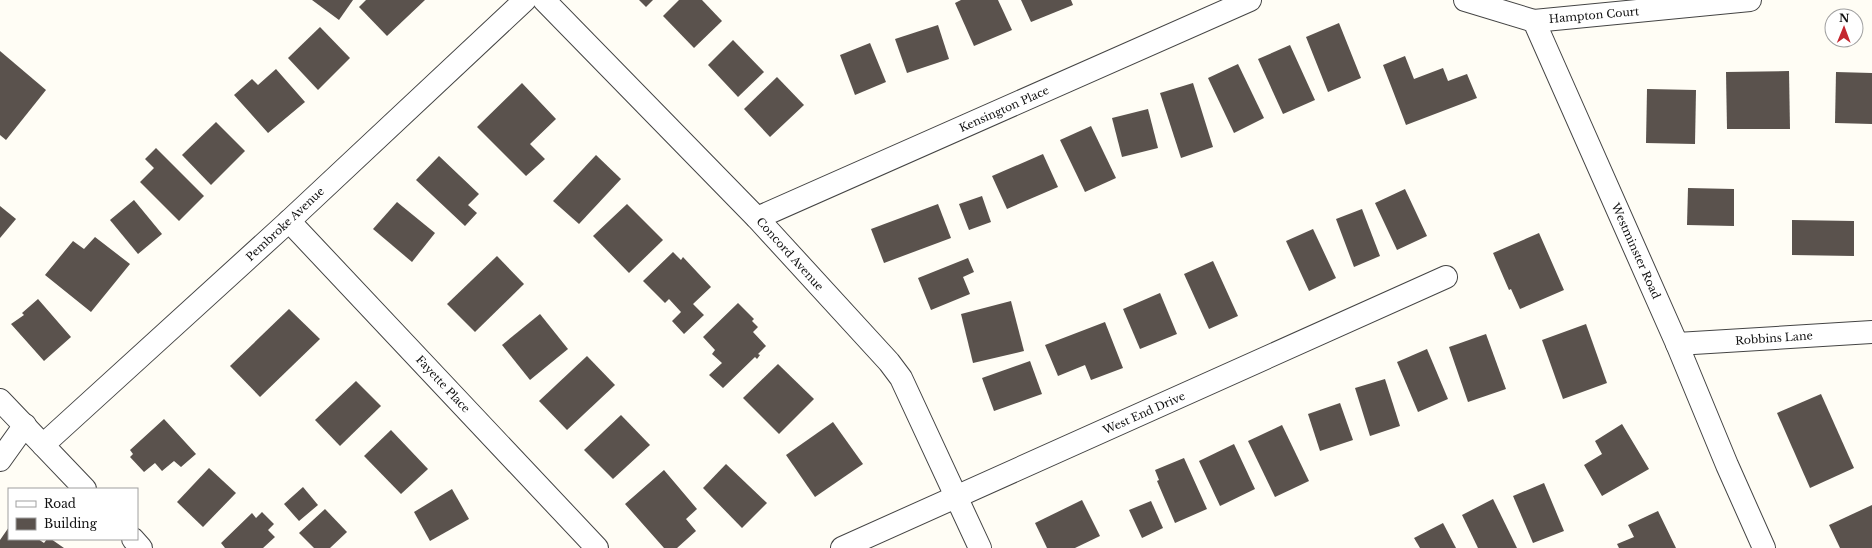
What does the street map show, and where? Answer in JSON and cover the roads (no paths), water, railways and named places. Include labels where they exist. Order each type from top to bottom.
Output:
[{"type":"street","name":"Pembroke Avenue","points":[[43,445],[289,221],[525,0]]},
{"type":"street","name":"Concord Avenue","points":[[544,0],[758,218],[896,370],[980,548]]},
{"type":"street","name":"Kensington Place","points":[[758,218],[1250,0]]},
{"type":"street","points":[[1465,0],[1534,20]]},
{"type":"street","name":"Hampton Court","points":[[1534,20],[1750,0]]},
{"type":"street","name":"Westminster Road","points":[[1534,20],[1677,344],[1726,465],[1764,548]]},
{"type":"street","name":"Fayette Place","points":[[289,221],[596,548]]},
{"type":"street","name":"West End Drive","points":[[842,548],[1446,278]]},
{"type":"street","name":"Robbins Lane","points":[[1677,344],[1872,332]]},
{"type":"street","points":[[0,400],[84,488]]},
{"type":"street","points":[[0,460],[25,425]]},
{"type":"street","points":[[134,540],[141,548]]}]
